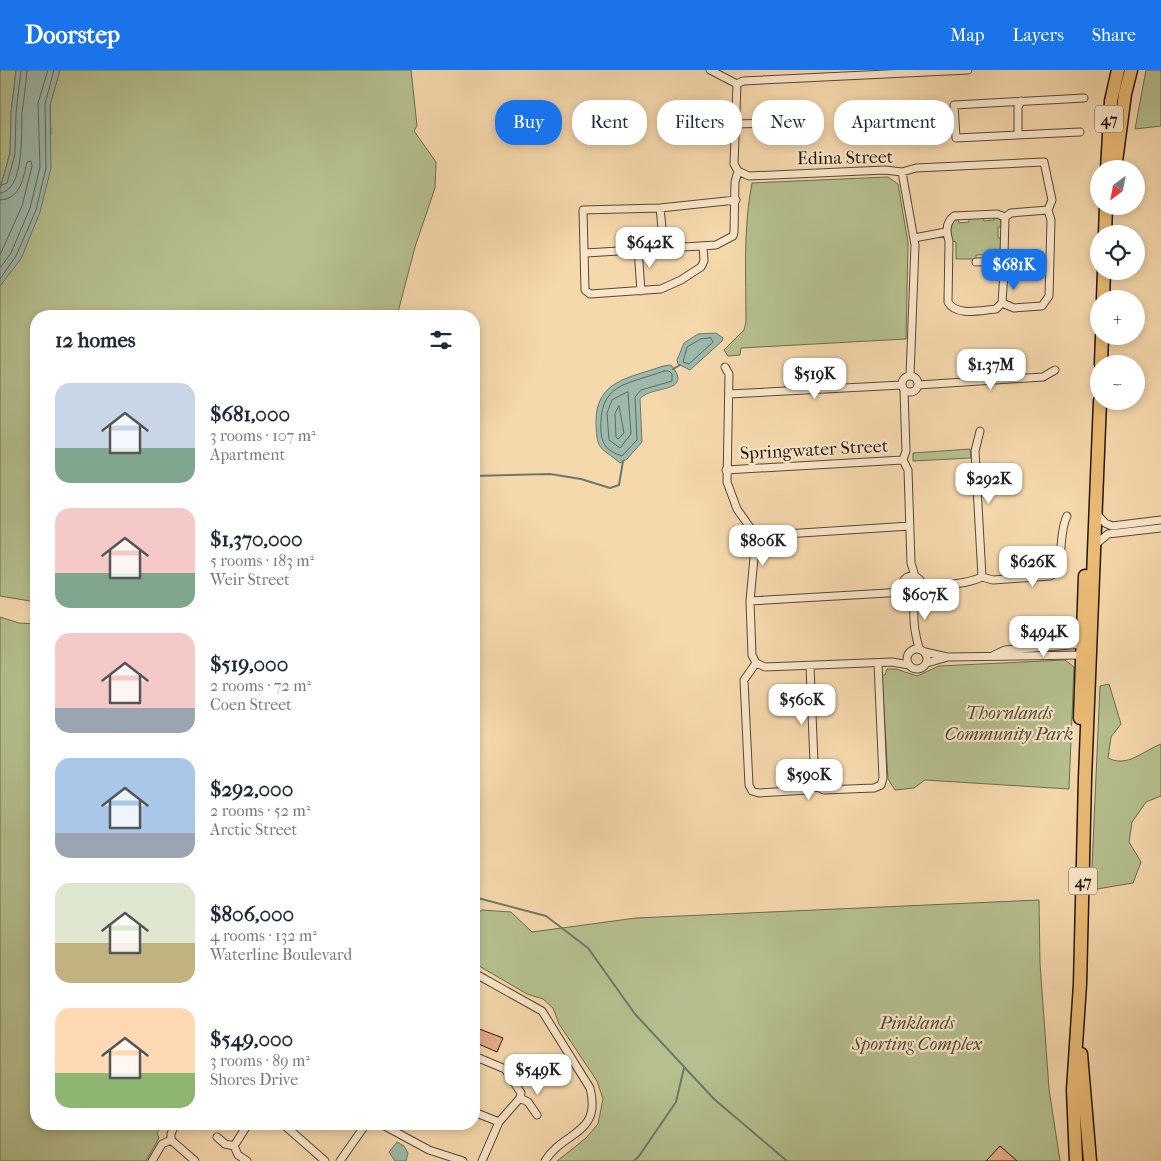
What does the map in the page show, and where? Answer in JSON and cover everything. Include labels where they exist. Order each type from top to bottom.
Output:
[{"type":"highway","name":"47","points":[[1108,160],[1112,101],[1118,70]]},
{"type":"highway","name":"47","points":[[1116,160],[1125,94],[1131,70]]},
{"type":"highway","name":"47","points":[[1076,1161],[1073,1090],[1079,1014],[1085,778],[1080,715],[1095,545],[1100,410]]},
{"type":"highway","name":"47","points":[[1086,650],[1084,592],[1098,477]]},
{"type":"highway","name":"47","points":[[1079,1014],[1090,1161]]},
{"type":"street","points":[[710,70],[738,84]]},
{"type":"street","points":[[738,84],[743,81],[968,70]]},
{"type":"street","points":[[737,100],[738,84]]},
{"type":"street","points":[[1080,132],[956,138],[954,105],[1084,98]]},
{"type":"street","points":[[1018,135],[1018,107],[1021,101]]},
{"type":"street","points":[[586,253],[716,245],[733,236],[736,200],[735,177],[738,171],[734,164],[735,145]]},
{"type":"street","name":"Edina Street","points":[[738,171],[749,176],[885,170],[902,172],[916,168],[1044,162],[1052,200],[1048,210]]},
{"type":"street","points":[[902,172],[914,238],[910,376]]},
{"type":"street","points":[[703,246],[704,261],[701,267],[681,280],[661,289],[587,293],[583,266],[586,253],[583,210],[660,208],[736,200]]},
{"type":"street","points":[[660,208],[664,248]]},
{"type":"street","points":[[1002,303],[1014,308],[1042,306],[1047,302],[1051,220],[1048,210],[1011,213],[1005,217]]},
{"type":"street","points":[[997,214],[1005,217],[1002,303],[996,309],[958,311],[951,308],[948,302],[949,241],[946,232],[950,219],[954,216],[997,214]]},
{"type":"street","points":[[914,238],[946,232]]},
{"type":"street","points":[[638,249],[641,291]]},
{"type":"street","points":[[976,262],[1002,261]]},
{"type":"street","points":[[725,367],[729,374],[726,470],[730,494],[756,536],[750,601],[752,655],[756,663],[765,667],[892,662],[920,669],[927,663],[948,657]]},
{"type":"street","points":[[729,394],[916,388],[1043,377],[1055,370]]},
{"type":"street","points":[[909,665],[916,652],[908,470],[903,460],[906,451],[906,408],[903,380],[910,376]]},
{"type":"street","points":[[906,408],[916,388],[917,380],[910,376]]},
{"type":"street","points":[[980,431],[975,451],[982,577]]},
{"type":"street","name":"Springwater Street","points":[[726,470],[903,460]]},
{"type":"street","points":[[1097,514],[1104,523],[1112,526],[1161,520]]},
{"type":"street","points":[[750,601],[893,594],[912,586],[974,580],[982,577],[993,580],[1050,576],[1059,568],[1062,526],[1067,516]]},
{"type":"street","points":[[756,536],[910,526]]},
{"type":"street","points":[[1095,545],[1108,534],[1161,528]]},
{"type":"street","points":[[892,662],[916,652],[948,657],[993,655],[1004,657],[1086,650]]},
{"type":"street","points":[[916,652],[927,663]]},
{"type":"street","points":[[756,663],[744,680],[749,785],[752,791],[759,793],[808,790],[816,786]]},
{"type":"street","points":[[816,786],[824,790],[874,788],[883,782],[878,663]]},
{"type":"street","points":[[810,666],[816,786]]},
{"type":"street","points":[[480,976],[542,1011],[590,1088],[593,1104],[589,1120],[584,1128],[551,1153],[545,1161]]},
{"type":"street","points":[[480,1059],[509,1072],[521,1093],[520,1098],[499,1122],[482,1161]]},
{"type":"street","points":[[520,1098],[528,1102],[537,1115]]},
{"type":"street","points":[[480,1114],[499,1122]]},
{"type":"street","points":[[171,1140],[174,1130]]},
{"type":"street","points":[[234,1146],[244,1130]]},
{"type":"street","points":[[290,1130],[325,1161]]},
{"type":"street","points":[[340,1161],[362,1130]]},
{"type":"street","points":[[392,1130],[429,1150],[463,1161]]},
{"type":"street","points":[[1087,1132],[1096,1161]]},
{"type":"street","points":[[217,1137],[225,1144],[234,1146]]},
{"type":"street","points":[[152,1161],[162,1144],[171,1140]]},
{"type":"street","points":[[171,1140],[195,1161]]},
{"type":"street","points":[[234,1146],[238,1154],[246,1161]]},
{"type":"green space","points":[[0,70],[16,70],[11,113],[10,153],[0,189]]},
{"type":"green space","points":[[60,70],[411,70],[417,126],[414,131],[436,162],[435,188],[415,247],[399,310],[30,310],[30,601],[0,596],[0,286],[51,134],[50,105]]},
{"type":"green space","points":[[1146,70],[1161,70],[1161,126],[1135,129]]},
{"type":"green space","points":[[888,177],[898,184],[908,243],[906,339],[741,348],[740,355],[728,356],[724,350],[744,330],[746,322],[746,235],[752,183]]},
{"type":"green space","points":[[994,216],[1000,218],[1002,227],[998,227],[998,238],[1002,238],[1001,254],[976,255],[976,259],[956,259],[956,242],[952,241],[949,234],[953,221],[958,219],[959,223],[969,222],[969,218],[983,217],[984,221],[994,220]]},
{"type":"green space","points":[[970,449],[971,458],[913,461],[913,453]]},
{"type":"green space","points":[[0,617],[19,623],[30,624],[30,1130],[159,1130],[157,1133],[159,1138],[146,1161],[0,1161]]},
{"type":"green space","name":"Thornlands Community Park","points":[[1065,660],[1074,667],[1069,789],[925,780],[914,788],[895,790],[888,779],[882,675],[885,675],[887,669],[896,669],[917,676],[939,666]]},
{"type":"green space","points":[[1109,684],[1121,724],[1111,737],[1108,758],[1115,761],[1128,760],[1161,744],[1161,796],[1146,802],[1132,822],[1129,842],[1141,862],[1133,883],[1091,890],[1100,686]]},
{"type":"green space","name":"Pinklands Sporting Complex","points":[[1039,900],[1040,963],[1049,1089],[1060,1161],[557,1161],[586,1138],[598,1124],[603,1099],[597,1081],[559,1024],[553,1008],[543,999],[527,994],[480,967],[480,911],[511,912],[532,932],[636,918]]},
{"type":"water","points":[[16,70],[60,70],[50,105],[51,168],[40,212],[21,259],[0,286],[0,189],[10,153],[11,113]]},
{"type":"water","points":[[716,333],[723,338],[722,341],[690,370],[678,364],[677,360],[684,343],[698,334]]},
{"type":"water","points":[[671,365],[677,374],[678,381],[668,388],[652,392],[640,399],[642,442],[627,459],[620,463],[601,448],[597,439],[597,409],[601,398],[608,389],[627,378]]},
{"type":"water","points":[[397,1142],[404,1146],[408,1153],[406,1161],[395,1161],[389,1152]]},
{"type":"building","points":[[480,1029],[503,1038],[497,1052],[480,1045]]},
{"type":"building","points":[[1000,1146],[1017,1161],[986,1161]]},
{"type":"waterway","points":[[673,369],[680,365]]},
{"type":"waterway","points":[[480,476],[550,474],[581,479],[610,488],[619,485],[623,461]]},
{"type":"waterway","points":[[480,899],[546,916],[588,948],[635,1014],[714,1099],[787,1161]]},
{"type":"waterway","points":[[634,1161],[676,1102],[684,1068]]}]
